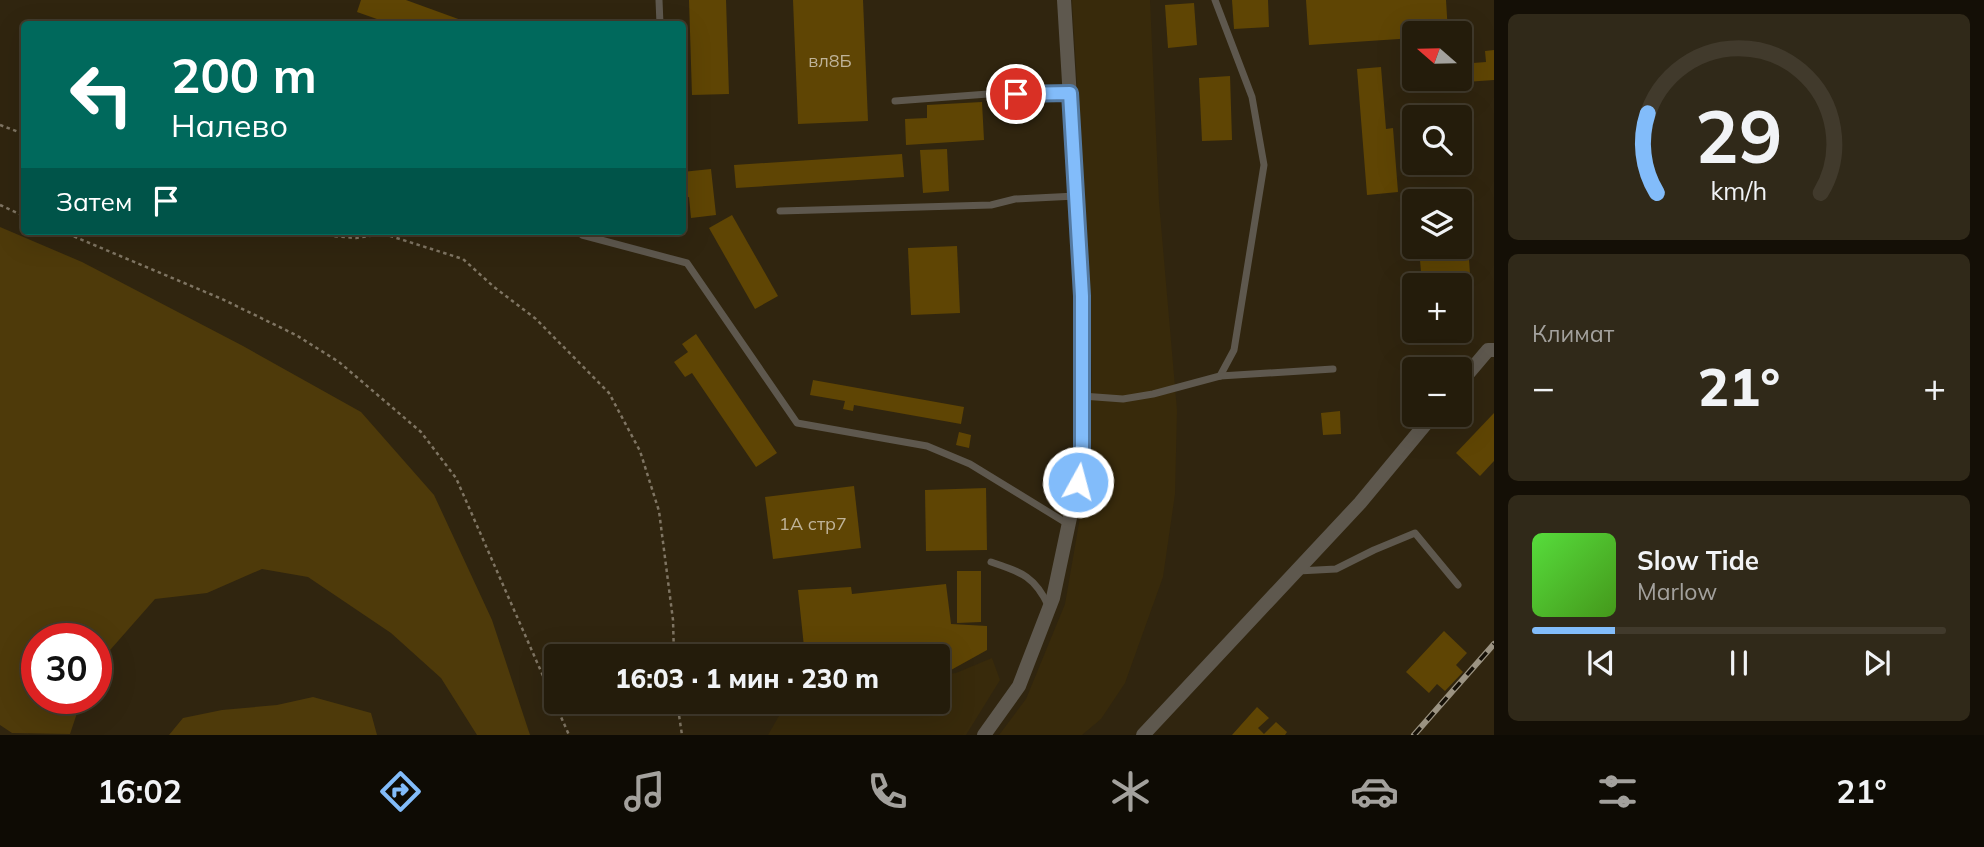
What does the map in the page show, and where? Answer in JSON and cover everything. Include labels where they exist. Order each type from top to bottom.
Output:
[{"type":"street","points":[[984,735],[1019,686],[1054,598],[1082,461],[1082,296],[1064,0]]},
{"type":"street","points":[[1472,369],[1488,350],[1494,350]]},
{"type":"street","points":[[1143,735],[1360,503],[1423,427]]},
{"type":"lane","points":[[659,0],[660,21]]},
{"type":"lane","points":[[1215,0],[1252,97],[1264,165],[1234,350],[1220,376]]},
{"type":"lane","points":[[895,101],[988,94],[1070,93]]},
{"type":"lane","points":[[780,211],[990,205],[1015,198],[1076,196]]},
{"type":"lane","points":[[586,235],[687,263],[797,423],[927,446],[970,464],[1069,525]]},
{"type":"lane","points":[[1082,396],[1124,399],[1220,376],[1333,369]]},
{"type":"lane","points":[[1296,571],[1336,569],[1415,533],[1458,584]]},
{"type":"lane","points":[[991,562],[1017,570],[1041,588],[1050,607]]},
{"type":"path","points":[[0,125],[21,133]]},
{"type":"path","points":[[0,205],[21,215]]},
{"type":"path","points":[[70,235],[222,299],[296,335],[338,362],[421,432],[456,478],[569,735]]},
{"type":"path","points":[[321,235],[356,238],[377,235]]},
{"type":"path","points":[[387,235],[463,260],[536,319],[610,393],[640,451],[659,511],[674,644]]},
{"type":"path","points":[[679,714],[682,735]]},
{"type":"shaded area","points":[[1072,0],[1150,0],[1159,202],[1177,410],[1175,494],[1163,577],[1125,683],[1101,719],[1082,735],[999,735],[1026,699],[1065,604],[1087,477],[1092,376]]},
{"type":"shaded area","points":[[0,227],[82,262],[243,346],[361,412],[434,495],[492,620],[530,735],[477,735],[441,678],[391,633],[308,577],[262,569],[207,593],[155,599],[112,648],[112,623],[21,623],[21,714],[77,714],[70,734],[12,733],[0,725]]},
{"type":"shaded area","points":[[992,658],[1000,680],[966,735],[768,735],[780,714],[950,714],[950,674]]},
{"type":"shaded area","points":[[313,697],[371,713],[377,735],[169,735],[183,718],[222,710],[277,705]]},
{"type":"building","points":[[361,0],[406,0],[464,21],[382,21],[357,12]]},
{"type":"building","points":[[689,0],[726,0],[729,94],[692,95]]},
{"type":"building","points":[[793,0],[863,0],[868,121],[798,124]]},
{"type":"building","points":[[1232,0],[1268,0],[1269,27],[1234,29]]},
{"type":"building","points":[[1306,0],[1446,0],[1447,21],[1402,21],[1402,39],[1309,45]]},
{"type":"building","points":[[1194,3],[1197,45],[1168,48],[1165,5]]},
{"type":"building","points":[[1494,50],[1494,80],[1472,82],[1472,63],[1486,62],[1485,51]]},
{"type":"building","points":[[1381,67],[1386,129],[1393,128],[1398,192],[1367,195],[1357,69]]},
{"type":"building","points":[[1230,76],[1232,140],[1202,141],[1199,78]]},
{"type":"building","points":[[982,102],[984,140],[906,145],[905,119],[927,118],[927,105]]},
{"type":"building","points":[[947,149],[949,191],[923,193],[920,150]]},
{"type":"building","points":[[902,154],[904,177],[736,188],[734,165]]},
{"type":"building","points":[[711,169],[716,215],[691,218],[689,197],[686,197],[686,172]]},
{"type":"building","points":[[732,215],[778,296],[755,309],[709,228]]},
{"type":"building","points":[[957,246],[960,313],[911,315],[908,248]]},
{"type":"building","points":[[1420,259],[1469,259],[1470,273],[1421,273]]},
{"type":"building","points":[[696,334],[777,453],[756,467],[692,373],[685,377],[674,362],[688,352],[682,344]]},
{"type":"building","points":[[813,380],[964,407],[961,424],[854,405],[853,411],[843,409],[845,401],[810,395]]},
{"type":"building","points":[[1340,411],[1341,434],[1323,435],[1321,413]]},
{"type":"building","points":[[1494,413],[1494,461],[1480,476],[1456,453]]},
{"type":"building","points":[[959,432],[971,435],[969,448],[956,445]]},
{"type":"building","points":[[854,486],[861,548],[773,559],[765,497]]},
{"type":"building","points":[[986,488],[987,550],[926,551],[925,490]]},
{"type":"building","points":[[957,571],[981,571],[981,622],[957,623]]},
{"type":"building","points":[[946,584],[951,624],[987,626],[987,650],[950,670],[950,644],[804,644],[798,590],[851,587],[852,594]]},
{"type":"building","points":[[1444,631],[1467,653],[1456,665],[1463,672],[1445,691],[1437,684],[1429,693],[1406,672]]},
{"type":"building","points":[[1257,707],[1269,718],[1258,728],[1264,734],[1276,722],[1287,732],[1285,735],[1232,735]]},
{"type":"railway","points":[[1414,735],[1494,644]]},
{"type":"route","points":[[1016,94],[1070,93],[1082,296],[1082,461],[1078,482]]}]
